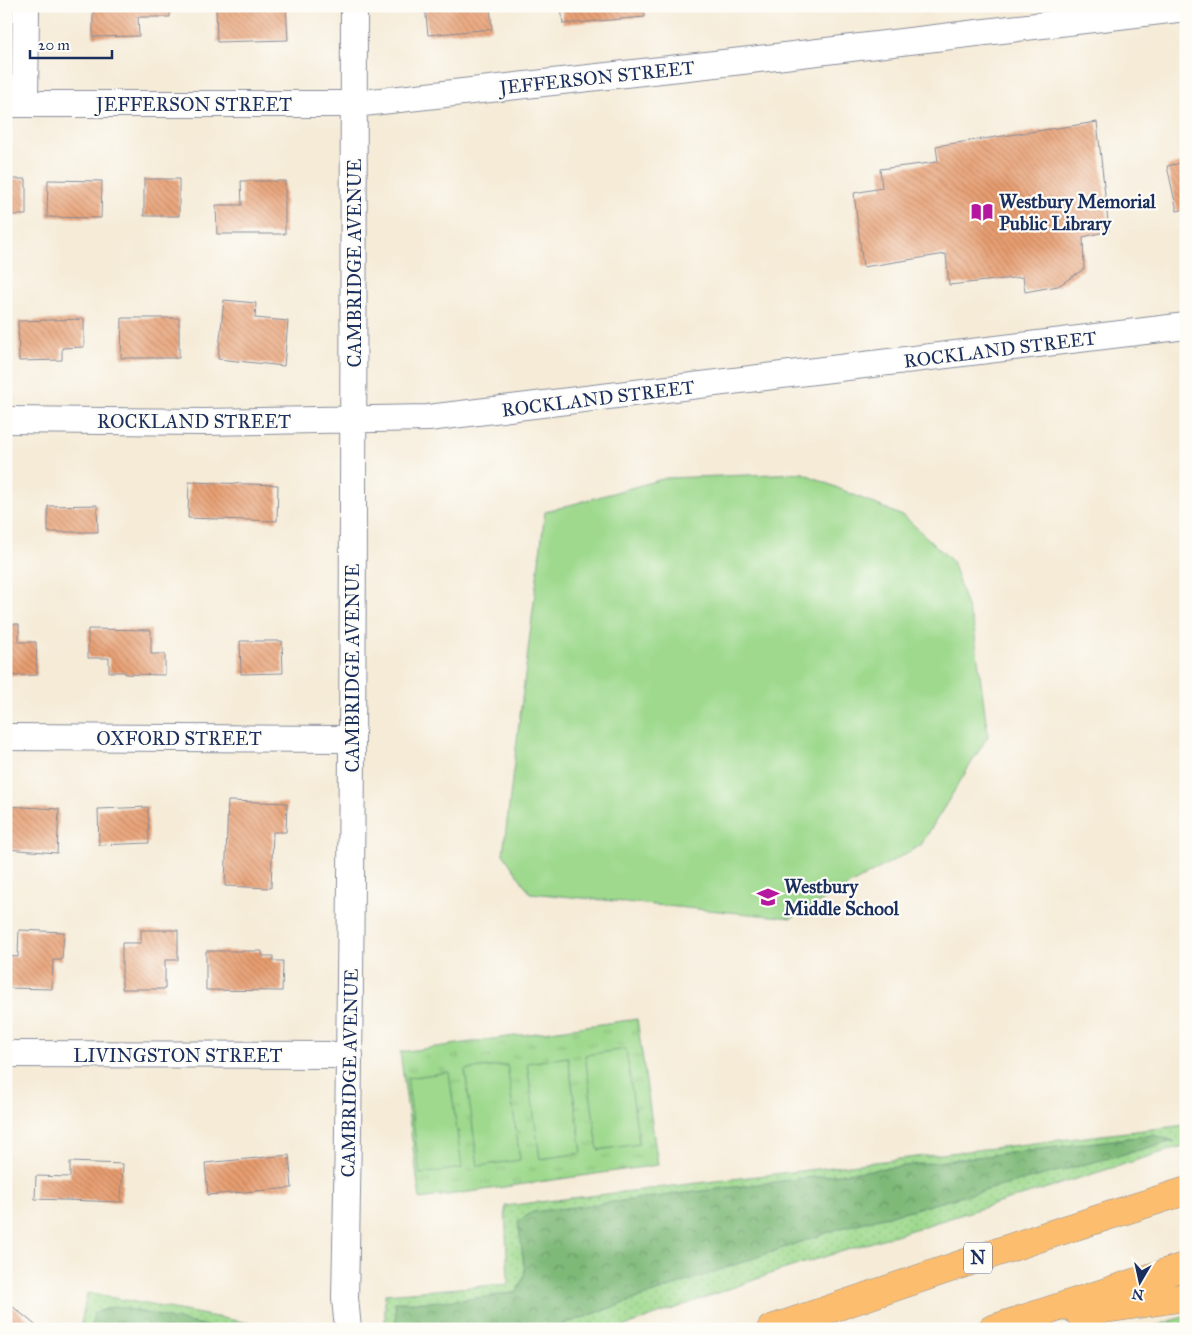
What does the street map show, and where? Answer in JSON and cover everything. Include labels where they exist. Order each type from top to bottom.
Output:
[{"type":"highway","name":"N","points":[[771,1329],[988,1255],[1186,1191]]},
{"type":"highway","points":[[999,1326],[1186,1266]]},
{"type":"highway","points":[[999,1326],[1186,1297]]},
{"type":"street","points":[[16,104],[26,6]]},
{"type":"street","name":"CAMBRIDGE AVENUE","points":[[348,1329],[345,1298],[350,1056],[354,6]]},
{"type":"street","name":"JEFFERSON STREET","points":[[16,104],[354,104],[761,59],[1186,8]]},
{"type":"street","name":"ROCKLAND STREET","points":[[6,420],[203,422],[428,418],[1186,326]]},
{"type":"street","name":"OXFORD STREET","points":[[6,737],[352,739]]},
{"type":"street","name":"LIVINGSTON STREET","points":[[6,1054],[350,1056]]},
{"type":"green space","points":[[803,473],[905,517],[952,561],[974,628],[988,736],[921,845],[791,918],[530,893],[503,854],[545,512],[666,478]]},
{"type":"green space","points":[[637,1019],[658,1165],[420,1199],[400,1052]]},
{"type":"green space","points":[[626,1049],[639,1144],[598,1150],[585,1055]]},
{"type":"green space","points":[[568,1057],[582,1153],[540,1159],[527,1063]]},
{"type":"green space","points":[[507,1065],[520,1160],[478,1166],[465,1070]]},
{"type":"green space","points":[[449,1072],[462,1168],[420,1174],[407,1078]]},
{"type":"green space","points":[[1186,1125],[1186,1145],[782,1270],[617,1329],[385,1329],[385,1294],[508,1284],[505,1206]]},
{"type":"green space","points":[[1153,1135],[1174,1141],[838,1229],[550,1329],[396,1329],[395,1302],[456,1300],[517,1292],[525,1273],[518,1221],[533,1212]]},
{"type":"green space","points":[[87,1293],[281,1329],[80,1329]]},
{"type":"green space","points":[[115,1306],[219,1329],[91,1329],[94,1313]]},
{"type":"green space","points":[[1186,1316],[1186,1329],[1146,1329]]},
{"type":"building","points":[[93,6],[170,6],[170,17],[138,17],[139,36],[93,37]]},
{"type":"building","points":[[216,6],[286,6],[288,40],[217,42]]},
{"type":"building","points":[[425,6],[490,6],[492,29],[428,35]]},
{"type":"building","points":[[561,6],[644,6],[645,17],[563,24]]},
{"type":"building","points":[[742,6],[766,6],[766,7],[743,11]]},
{"type":"building","name":"Westbury Memorial Public Library","points":[[1097,122],[1109,231],[1083,237],[1084,269],[1058,286],[1025,292],[1023,277],[949,285],[946,254],[863,267],[854,193],[882,188],[880,169],[938,162],[936,146]]},
{"type":"building","points":[[1186,162],[1186,209],[1177,211],[1167,166]]},
{"type":"building","points":[[6,179],[26,179],[26,215],[6,215]]},
{"type":"building","points":[[144,179],[179,179],[179,216],[144,216]]},
{"type":"building","points":[[48,180],[102,181],[101,218],[47,217]]},
{"type":"building","points":[[241,181],[285,181],[285,234],[217,234],[216,205],[242,205]]},
{"type":"building","points":[[224,300],[256,303],[255,318],[288,321],[284,366],[218,359]]},
{"type":"building","points":[[122,318],[179,318],[179,358],[121,358]]},
{"type":"building","points":[[84,319],[84,347],[62,348],[62,360],[19,361],[18,321]]},
{"type":"building","points":[[189,482],[278,485],[277,521],[188,518]]},
{"type":"building","points":[[97,505],[98,532],[48,532],[48,506]]},
{"type":"building","points":[[6,624],[19,624],[19,642],[36,642],[37,675],[6,676]]},
{"type":"building","points":[[88,629],[151,630],[151,654],[165,654],[165,675],[109,672],[109,658],[88,658]]},
{"type":"building","points":[[240,641],[282,641],[283,673],[241,674]]},
{"type":"building","points":[[228,801],[287,803],[286,832],[273,832],[271,888],[225,886]]},
{"type":"building","points":[[6,806],[59,809],[57,853],[6,849]]},
{"type":"building","points":[[148,807],[149,843],[99,845],[98,809]]},
{"type":"building","points":[[19,930],[64,932],[62,960],[53,960],[52,989],[8,988],[9,956],[18,957]]},
{"type":"building","points":[[141,930],[178,930],[178,960],[165,960],[165,989],[122,989],[122,943],[141,943]]},
{"type":"building","points":[[206,951],[262,951],[262,956],[273,956],[273,961],[283,961],[282,991],[206,990]]},
{"type":"building","points":[[289,1155],[292,1188],[208,1195],[205,1163]]},
{"type":"building","points":[[70,1162],[123,1164],[121,1202],[35,1199],[36,1176],[70,1177]]},
{"type":"building","points":[[6,1301],[40,1329],[6,1329]]},
{"type":"place","name":"Westbury Memorial Public Library","points":[[982,212]]},
{"type":"place","name":"Westbury Middle School","points":[[768,897]]}]
